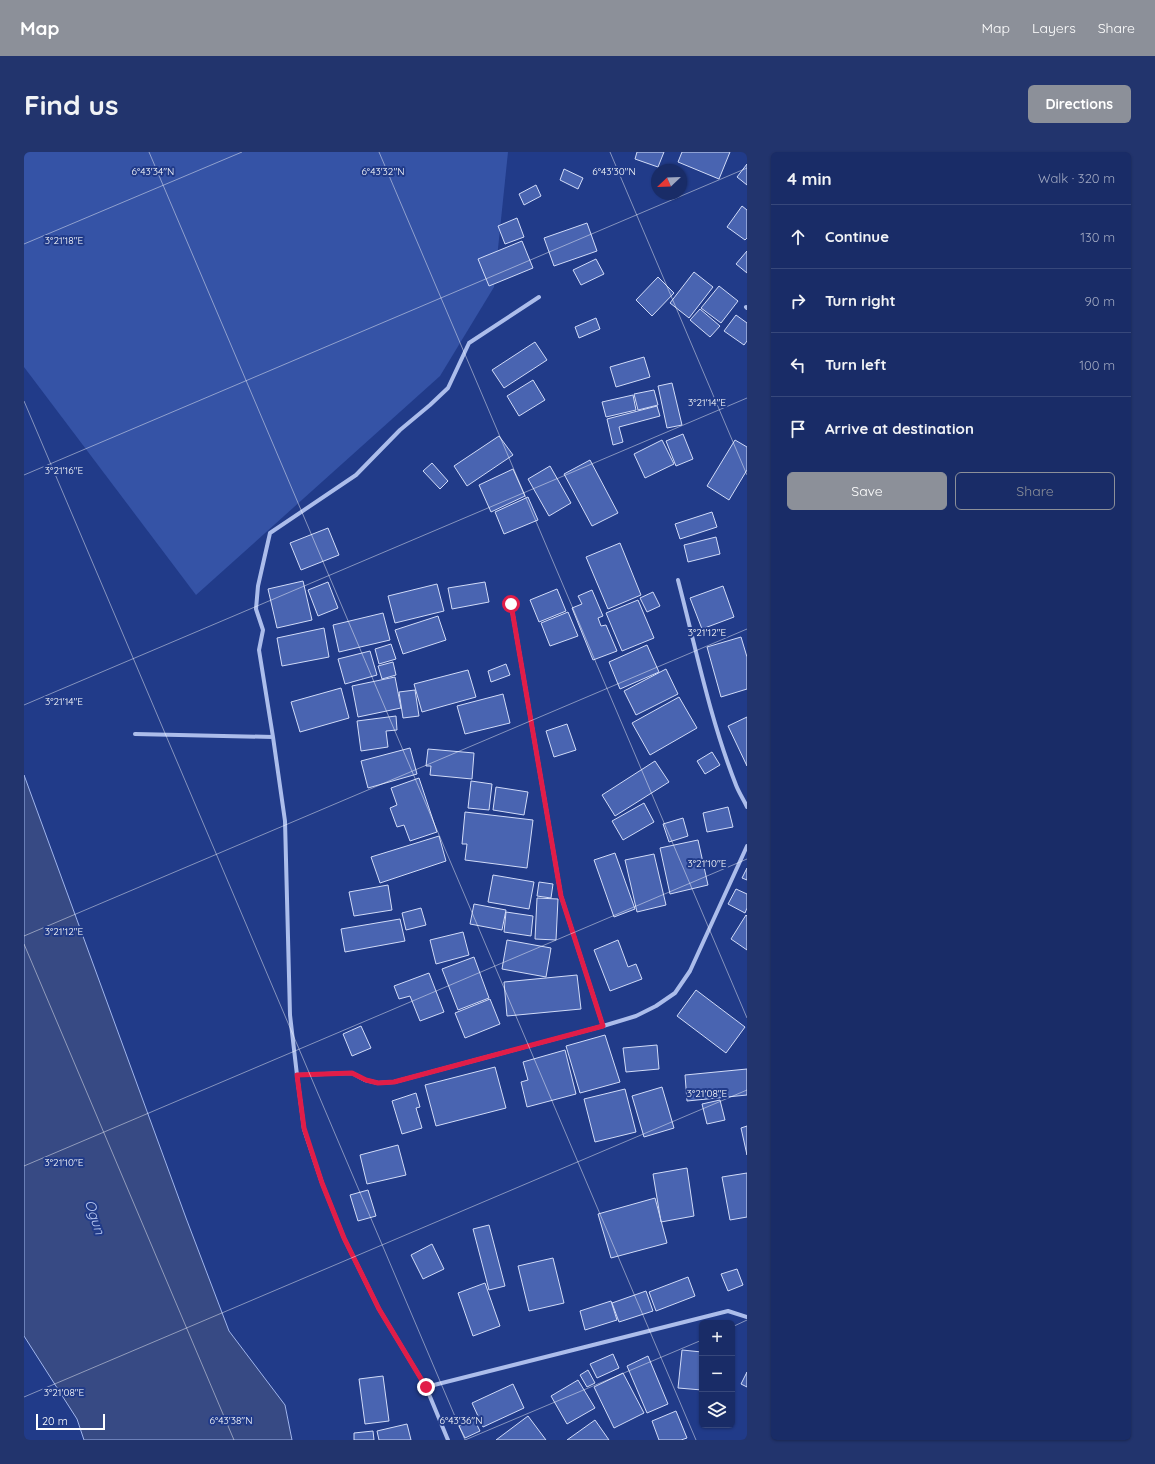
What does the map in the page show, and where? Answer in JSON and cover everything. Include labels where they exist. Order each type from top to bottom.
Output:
[{"type":"street","points":[[448,1440],[426,1387],[379,1309],[344,1238],[322,1183],[304,1128],[290,1015],[285,820],[259,650],[264,630],[256,609],[258,586],[270,533],[356,476],[400,430],[448,388],[469,343],[539,297]]},
{"type":"street","points":[[678,580],[709,702],[730,770],[747,807]]},
{"type":"street","points":[[511,604],[561,896],[603,1026]]},
{"type":"street","points":[[135,734],[273,737]]},
{"type":"street","points":[[297,1075],[352,1073],[366,1080],[378,1083],[394,1082],[603,1026],[636,1016],[656,1006],[675,993],[690,971],[747,846]]},
{"type":"street","points":[[426,1387],[728,1311],[747,1317]]},
{"type":"shaded area","points":[[24,152],[508,152],[494,287],[440,376],[196,595],[24,367]]},
{"type":"water","name":"Ogun","points":[[24,775],[186,1218],[229,1331],[285,1405],[292,1440],[84,1440],[77,1419],[24,1336]]},
{"type":"building","points":[[637,152],[664,152],[659,164],[651,165],[635,159]]},
{"type":"building","points":[[682,152],[730,152],[719,179],[687,166],[687,164],[678,162]]},
{"type":"building","points":[[747,164],[747,185],[737,177]]},
{"type":"building","points":[[564,169],[583,178],[578,189],[560,180]]},
{"type":"building","points":[[536,185],[541,196],[524,205],[519,194]]},
{"type":"building","points":[[742,206],[747,210],[747,238],[745,240],[727,227]]},
{"type":"building","points":[[517,218],[524,237],[505,244],[498,226]]},
{"type":"building","points":[[587,223],[597,251],[554,266],[544,238]]},
{"type":"building","points":[[522,241],[533,268],[489,286],[478,259]]},
{"type":"building","points":[[747,251],[747,273],[736,264]]},
{"type":"building","points":[[596,259],[604,274],[581,285],[573,270]]},
{"type":"building","points":[[694,272],[713,287],[689,318],[670,303]]},
{"type":"building","points":[[658,277],[674,293],[652,316],[636,300]]},
{"type":"building","points":[[719,286],[738,301],[721,323],[701,308]]},
{"type":"building","points":[[700,309],[720,326],[710,337],[690,320]]},
{"type":"building","points":[[736,315],[747,323],[747,341],[744,345],[724,331]]},
{"type":"building","points":[[596,318],[600,329],[579,338],[575,327]]},
{"type":"building","points":[[535,342],[547,360],[504,388],[492,370]]},
{"type":"building","points":[[644,357],[650,377],[616,387],[610,367]]},
{"type":"building","points":[[533,380],[545,400],[519,416],[507,396]]},
{"type":"building","points":[[672,383],[682,425],[667,428],[658,386]]},
{"type":"building","points":[[654,390],[658,405],[638,410],[634,394]]},
{"type":"building","points":[[633,395],[636,410],[606,417],[602,402]]},
{"type":"building","points":[[657,406],[660,416],[619,427],[623,442],[613,445],[607,419]]},
{"type":"building","points":[[683,434],[693,459],[676,466],[666,441]]},
{"type":"building","points":[[499,436],[513,455],[467,486],[454,466]]},
{"type":"building","points":[[662,440],[674,464],[645,478],[634,454]]},
{"type":"building","points":[[735,440],[747,447],[747,470],[729,500],[707,486]]},
{"type":"building","points":[[590,460],[618,513],[592,526],[564,474]]},
{"type":"building","points":[[432,463],[448,481],[440,489],[423,471]]},
{"type":"building","points":[[550,466],[571,503],[549,516],[528,479]]},
{"type":"building","points":[[513,469],[525,496],[491,512],[479,485]]},
{"type":"building","points":[[528,497],[538,520],[504,534],[495,512]]},
{"type":"building","points":[[712,512],[717,527],[680,539],[675,524]]},
{"type":"building","points":[[328,528],[339,555],[301,570],[290,543]]},
{"type":"building","points":[[716,537],[720,554],[688,562],[684,545]]},
{"type":"building","points":[[620,543],[641,595],[608,609],[586,557]]},
{"type":"building","points":[[303,581],[312,620],[277,628],[268,589]]},
{"type":"building","points":[[328,582],[338,608],[318,616],[308,590]]},
{"type":"building","points":[[485,582],[489,602],[452,609],[448,588]]},
{"type":"building","points":[[437,584],[444,611],[395,623],[388,596]]},
{"type":"building","points":[[723,586],[734,617],[702,629],[690,598]]},
{"type":"building","points":[[557,589],[566,611],[539,622],[530,600]]},
{"type":"building","points":[[592,590],[603,616],[598,618],[601,626],[606,625],[617,651],[593,660],[572,608],[582,604],[578,596]]},
{"type":"building","points":[[653,592],[660,606],[647,612],[640,598]]},
{"type":"building","points":[[638,600],[654,638],[622,651],[606,613]]},
{"type":"building","points":[[568,612],[578,636],[550,646],[541,623]]},
{"type":"building","points":[[383,613],[390,640],[339,652],[333,625]]},
{"type":"building","points":[[438,616],[446,640],[403,654],[395,630]]},
{"type":"building","points":[[324,628],[329,657],[282,666],[277,638]]},
{"type":"building","points":[[741,637],[747,657],[747,689],[721,697],[707,647]]},
{"type":"building","points":[[391,644],[396,659],[379,664],[375,649]]},
{"type":"building","points":[[647,645],[659,672],[620,689],[609,662]]},
{"type":"building","points":[[370,651],[377,675],[345,684],[338,659]]},
{"type":"building","points":[[393,662],[396,675],[382,679],[378,666]]},
{"type":"building","points":[[506,664],[510,675],[491,682],[488,671]]},
{"type":"building","points":[[666,669],[678,694],[636,715],[624,691]]},
{"type":"building","points":[[468,670],[476,697],[422,712],[414,684]]},
{"type":"building","points":[[395,677],[401,708],[358,717],[352,686]]},
{"type":"building","points":[[341,688],[349,718],[300,732],[291,702]]},
{"type":"building","points":[[415,690],[419,716],[403,718],[399,692]]},
{"type":"building","points":[[503,694],[510,723],[465,734],[457,706]]},
{"type":"building","points":[[679,697],[697,728],[650,755],[632,723]]},
{"type":"building","points":[[396,716],[397,730],[386,731],[388,747],[361,751],[357,721]]},
{"type":"building","points":[[747,717],[747,766],[728,726]]},
{"type":"building","points":[[567,724],[576,750],[554,757],[546,731]]},
{"type":"building","points":[[410,748],[417,774],[368,788],[361,761]]},
{"type":"building","points":[[428,749],[474,753],[472,779],[430,775],[431,766],[426,766]]},
{"type":"building","points":[[712,752],[720,765],[705,774],[697,761]]},
{"type":"building","points":[[655,761],[669,782],[615,816],[602,795]]},
{"type":"building","points":[[419,778],[437,832],[410,841],[404,825],[397,827],[390,808],[397,805],[391,788]]},
{"type":"building","points":[[471,781],[492,784],[489,810],[468,808]]},
{"type":"building","points":[[496,787],[528,792],[524,815],[493,810]]},
{"type":"building","points":[[644,803],[654,822],[623,840],[612,821]]},
{"type":"building","points":[[728,807],[733,827],[707,832],[703,813]]},
{"type":"building","points":[[465,812],[533,820],[527,868],[465,860],[467,844],[462,844]]},
{"type":"building","points":[[683,818],[688,836],[669,842],[663,824]]},
{"type":"building","points":[[439,836],[446,861],[380,883],[371,857]]},
{"type":"building","points":[[698,840],[708,885],[670,894],[660,848]]},
{"type":"building","points":[[615,853],[635,909],[614,917],[594,860]]},
{"type":"building","points":[[654,854],[666,905],[637,912],[625,860]]},
{"type":"building","points":[[747,868],[747,880],[742,878]]},
{"type":"building","points":[[493,875],[534,882],[529,909],[488,902]]},
{"type":"building","points":[[539,882],[553,884],[551,898],[537,896]]},
{"type":"building","points":[[388,885],[392,910],[354,916],[349,892]]},
{"type":"building","points":[[736,889],[747,894],[747,908],[745,913],[728,904]]},
{"type":"building","points":[[537,898],[558,899],[556,940],[535,939]]},
{"type":"building","points":[[474,904],[506,910],[502,930],[470,924]]},
{"type":"building","points":[[421,908],[426,925],[406,930],[402,913]]},
{"type":"building","points":[[506,912],[533,916],[531,936],[504,932]]},
{"type":"building","points":[[746,915],[747,916],[747,950],[731,939]]},
{"type":"building","points":[[400,919],[405,941],[345,952],[341,929]]},
{"type":"building","points":[[463,932],[469,955],[436,964],[430,940]]},
{"type":"building","points":[[507,940],[551,948],[546,977],[502,969]]},
{"type":"building","points":[[618,940],[628,967],[636,964],[642,979],[610,991],[594,950]]},
{"type":"building","points":[[474,957],[489,998],[458,1010],[442,969]]},
{"type":"building","points":[[429,973],[444,1012],[420,1021],[410,996],[399,999],[394,986]]},
{"type":"building","points":[[577,975],[581,1009],[507,1016],[504,982]]},
{"type":"building","points":[[696,990],[745,1027],[726,1053],[677,1016]]},
{"type":"building","points":[[490,999],[500,1024],[465,1038],[455,1013]]},
{"type":"building","points":[[361,1026],[371,1048],[352,1056],[343,1034]]},
{"type":"building","points":[[605,1035],[620,1082],[580,1093],[566,1046]]},
{"type":"building","points":[[657,1045],[659,1069],[626,1072],[623,1048]]},
{"type":"building","points":[[565,1050],[576,1094],[527,1107],[521,1082],[528,1080],[523,1062]]},
{"type":"building","points":[[495,1067],[506,1108],[436,1126],[425,1085]]},
{"type":"building","points":[[747,1069],[747,1095],[687,1101],[685,1075]]},
{"type":"building","points":[[662,1087],[674,1128],[644,1137],[632,1096]]},
{"type":"building","points":[[625,1089],[636,1132],[595,1142],[584,1099]]},
{"type":"building","points":[[416,1093],[420,1107],[416,1108],[422,1128],[402,1134],[392,1101]]},
{"type":"building","points":[[720,1100],[725,1120],[707,1124],[702,1104]]},
{"type":"building","points":[[747,1126],[747,1155],[741,1128]]},
{"type":"building","points":[[398,1145],[406,1175],[367,1184],[360,1155]]},
{"type":"building","points":[[687,1168],[694,1216],[661,1222],[653,1174]]},
{"type":"building","points":[[747,1173],[747,1217],[730,1220],[722,1177]]},
{"type":"building","points":[[368,1190],[376,1216],[358,1221],[350,1195]]},
{"type":"building","points":[[655,1198],[667,1243],[611,1258],[598,1214]]},
{"type":"building","points":[[489,1225],[505,1286],[489,1290],[473,1229]]},
{"type":"building","points":[[432,1244],[444,1269],[423,1279],[411,1255]]},
{"type":"building","points":[[553,1258],[564,1303],[529,1311],[518,1266]]},
{"type":"building","points":[[737,1269],[743,1285],[728,1291],[721,1274]]},
{"type":"building","points":[[688,1277],[695,1296],[656,1311],[649,1292]]},
{"type":"building","points":[[485,1283],[500,1326],[473,1336],[458,1293]]},
{"type":"building","points":[[646,1291],[653,1311],[619,1322],[612,1303]]},
{"type":"building","points":[[611,1301],[617,1320],[585,1330],[580,1311]]},
{"type":"building","points":[[682,1350],[699,1352],[699,1390],[678,1388]]},
{"type":"building","points":[[613,1354],[619,1368],[597,1378],[590,1364]]},
{"type":"building","points":[[648,1356],[668,1404],[647,1413],[627,1366]]},
{"type":"building","points":[[588,1370],[595,1383],[587,1387],[580,1375]]},
{"type":"building","points":[[747,1372],[747,1387],[741,1384]]},
{"type":"building","points":[[623,1373],[644,1413],[614,1428],[594,1387]]},
{"type":"building","points":[[383,1376],[389,1421],[365,1424],[359,1379]]},
{"type":"building","points":[[578,1380],[595,1408],[567,1424],[551,1396]]},
{"type":"building","points":[[513,1384],[524,1408],[483,1427],[472,1403]]},
{"type":"building","points":[[676,1411],[687,1438],[681,1440],[659,1440],[652,1421]]},
{"type":"building","points":[[528,1416],[546,1440],[496,1440]]},
{"type":"building","points":[[474,1419],[480,1431],[465,1438],[459,1426]]},
{"type":"building","points":[[595,1420],[609,1440],[567,1440]]},
{"type":"building","points":[[407,1424],[411,1440],[379,1440],[377,1431]]},
{"type":"building","points":[[373,1431],[374,1440],[354,1440],[354,1433]]},
{"type":"route","points":[[426,1387],[379,1309],[344,1238],[322,1183],[304,1128],[297,1075],[352,1073],[366,1080],[378,1083],[394,1082],[603,1026],[561,896],[511,604]]}]
